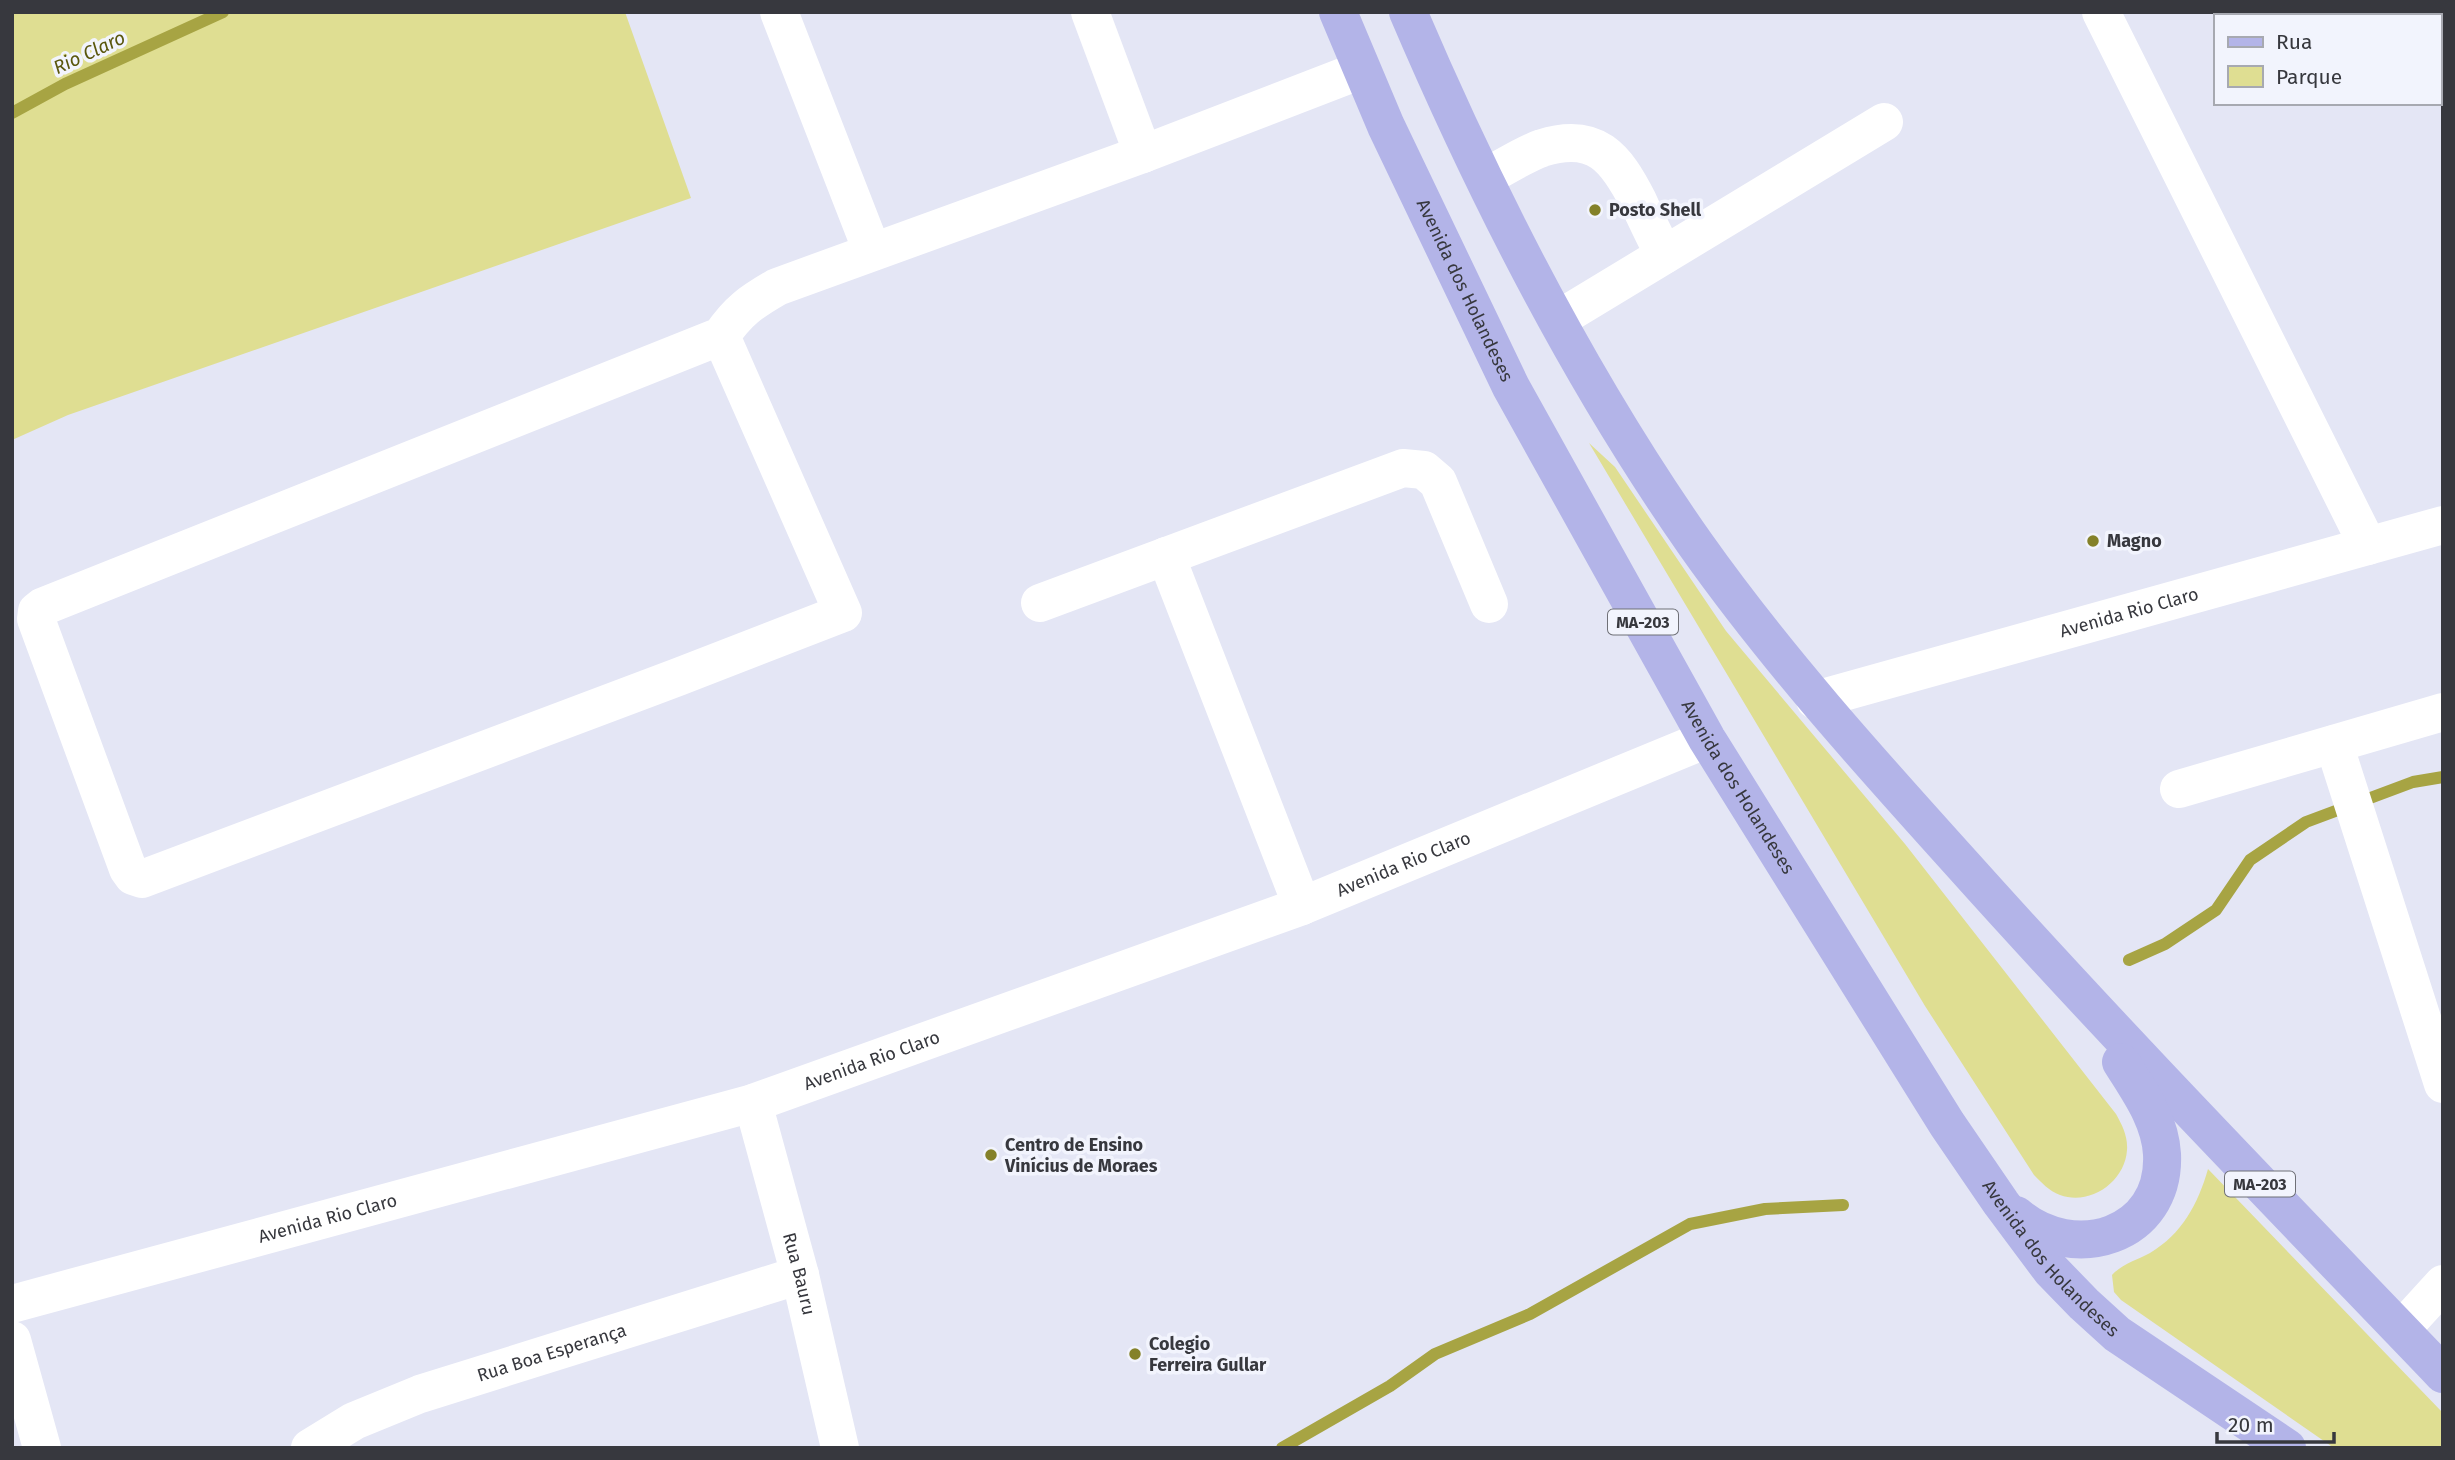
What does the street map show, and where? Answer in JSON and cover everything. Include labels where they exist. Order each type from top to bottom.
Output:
[{"type":"main road","name":"Avenida dos Holandeses","points":[[1338,12],[1361,70],[1454,272],[1511,387],[1707,739],[1947,1124],[2001,1203],[2051,1269],[2084,1304],[2117,1334],[2287,1448]]},
{"type":"main road","name":"MA-203","points":[[1408,12],[1484,178],[1557,320],[1643,464],[1697,545],[1815,700],[2078,993],[2443,1374]]},
{"type":"main road","points":[[2001,1203],[2022,1221],[2047,1235],[2079,1240],[2094,1239],[2127,1227],[2148,1207],[2155,1196],[2162,1170],[2158,1128],[2147,1104],[2078,993]]},
{"type":"street","points":[[779,12],[872,251]]},
{"type":"street","points":[[1090,12],[1143,154]]},
{"type":"street","points":[[2101,12],[2368,546]]},
{"type":"street","points":[[721,336],[843,613],[142,879],[133,876],[128,869],[36,620],[37,611],[48,603],[721,336],[747,304],[778,287],[1143,154],[1361,70]]},
{"type":"street","points":[[1557,320],[1884,122]]},
{"type":"street","points":[[1484,178],[1542,148],[1576,144],[1602,151],[1616,163],[1664,255]]},
{"type":"street","points":[[1040,603],[1403,468],[1424,470],[1438,482],[1489,604]]},
{"type":"street","name":"Avenida Rio Claro","points":[[1815,700],[2443,525]]},
{"type":"street","points":[[1166,556],[1302,906]]},
{"type":"street","points":[[2179,789],[2443,712]]},
{"type":"street","name":"Avenida Rio Claro","points":[[12,1304],[753,1102],[1302,906],[1707,739]]},
{"type":"street","points":[[2334,744],[2443,1084]]},
{"type":"street","name":"Rua Bauru","points":[[753,1102],[800,1275],[840,1448]]},
{"type":"street","name":"Rua Boa Esperança","points":[[310,1448],[354,1421],[420,1394],[800,1275]]},
{"type":"street","points":[[2401,1330],[2443,1284]]},
{"type":"street","points":[[12,1340],[42,1448]]},
{"type":"green space","points":[[12,12],[625,12],[691,198],[68,415],[12,440]]},
{"type":"green space","points":[[1589,443],[1615,467],[1726,631],[1905,844],[2116,1114],[2126,1135],[2127,1150],[2120,1172],[2104,1189],[2083,1197],[2071,1198],[2052,1191],[2034,1175],[1925,1006]]},
{"type":"green space","points":[[2208,1169],[2443,1413],[2443,1448],[2334,1448],[2121,1300],[2114,1292],[2112,1275],[2116,1271],[2150,1253],[2180,1227],[2194,1206]]},
{"type":"waterway","name":"Rio Claro","points":[[12,113],[65,84],[223,12]]},
{"type":"waterway","points":[[2129,960],[2165,944],[2216,910],[2250,860],[2306,822],[2413,782],[2443,777]]},
{"type":"waterway","points":[[1282,1448],[1390,1386],[1435,1354],[1530,1314],[1690,1224],[1765,1209],[1843,1205]]},
{"type":"place","name":"Posto Shell","points":[[1595,210]]},
{"type":"place","name":"Magno","points":[[2093,541]]},
{"type":"place","name":"Centro de Ensino Vinícius de Moraes","points":[[991,1155]]},
{"type":"place","name":"Colegio Ferreira Gullar","points":[[1135,1354]]}]
